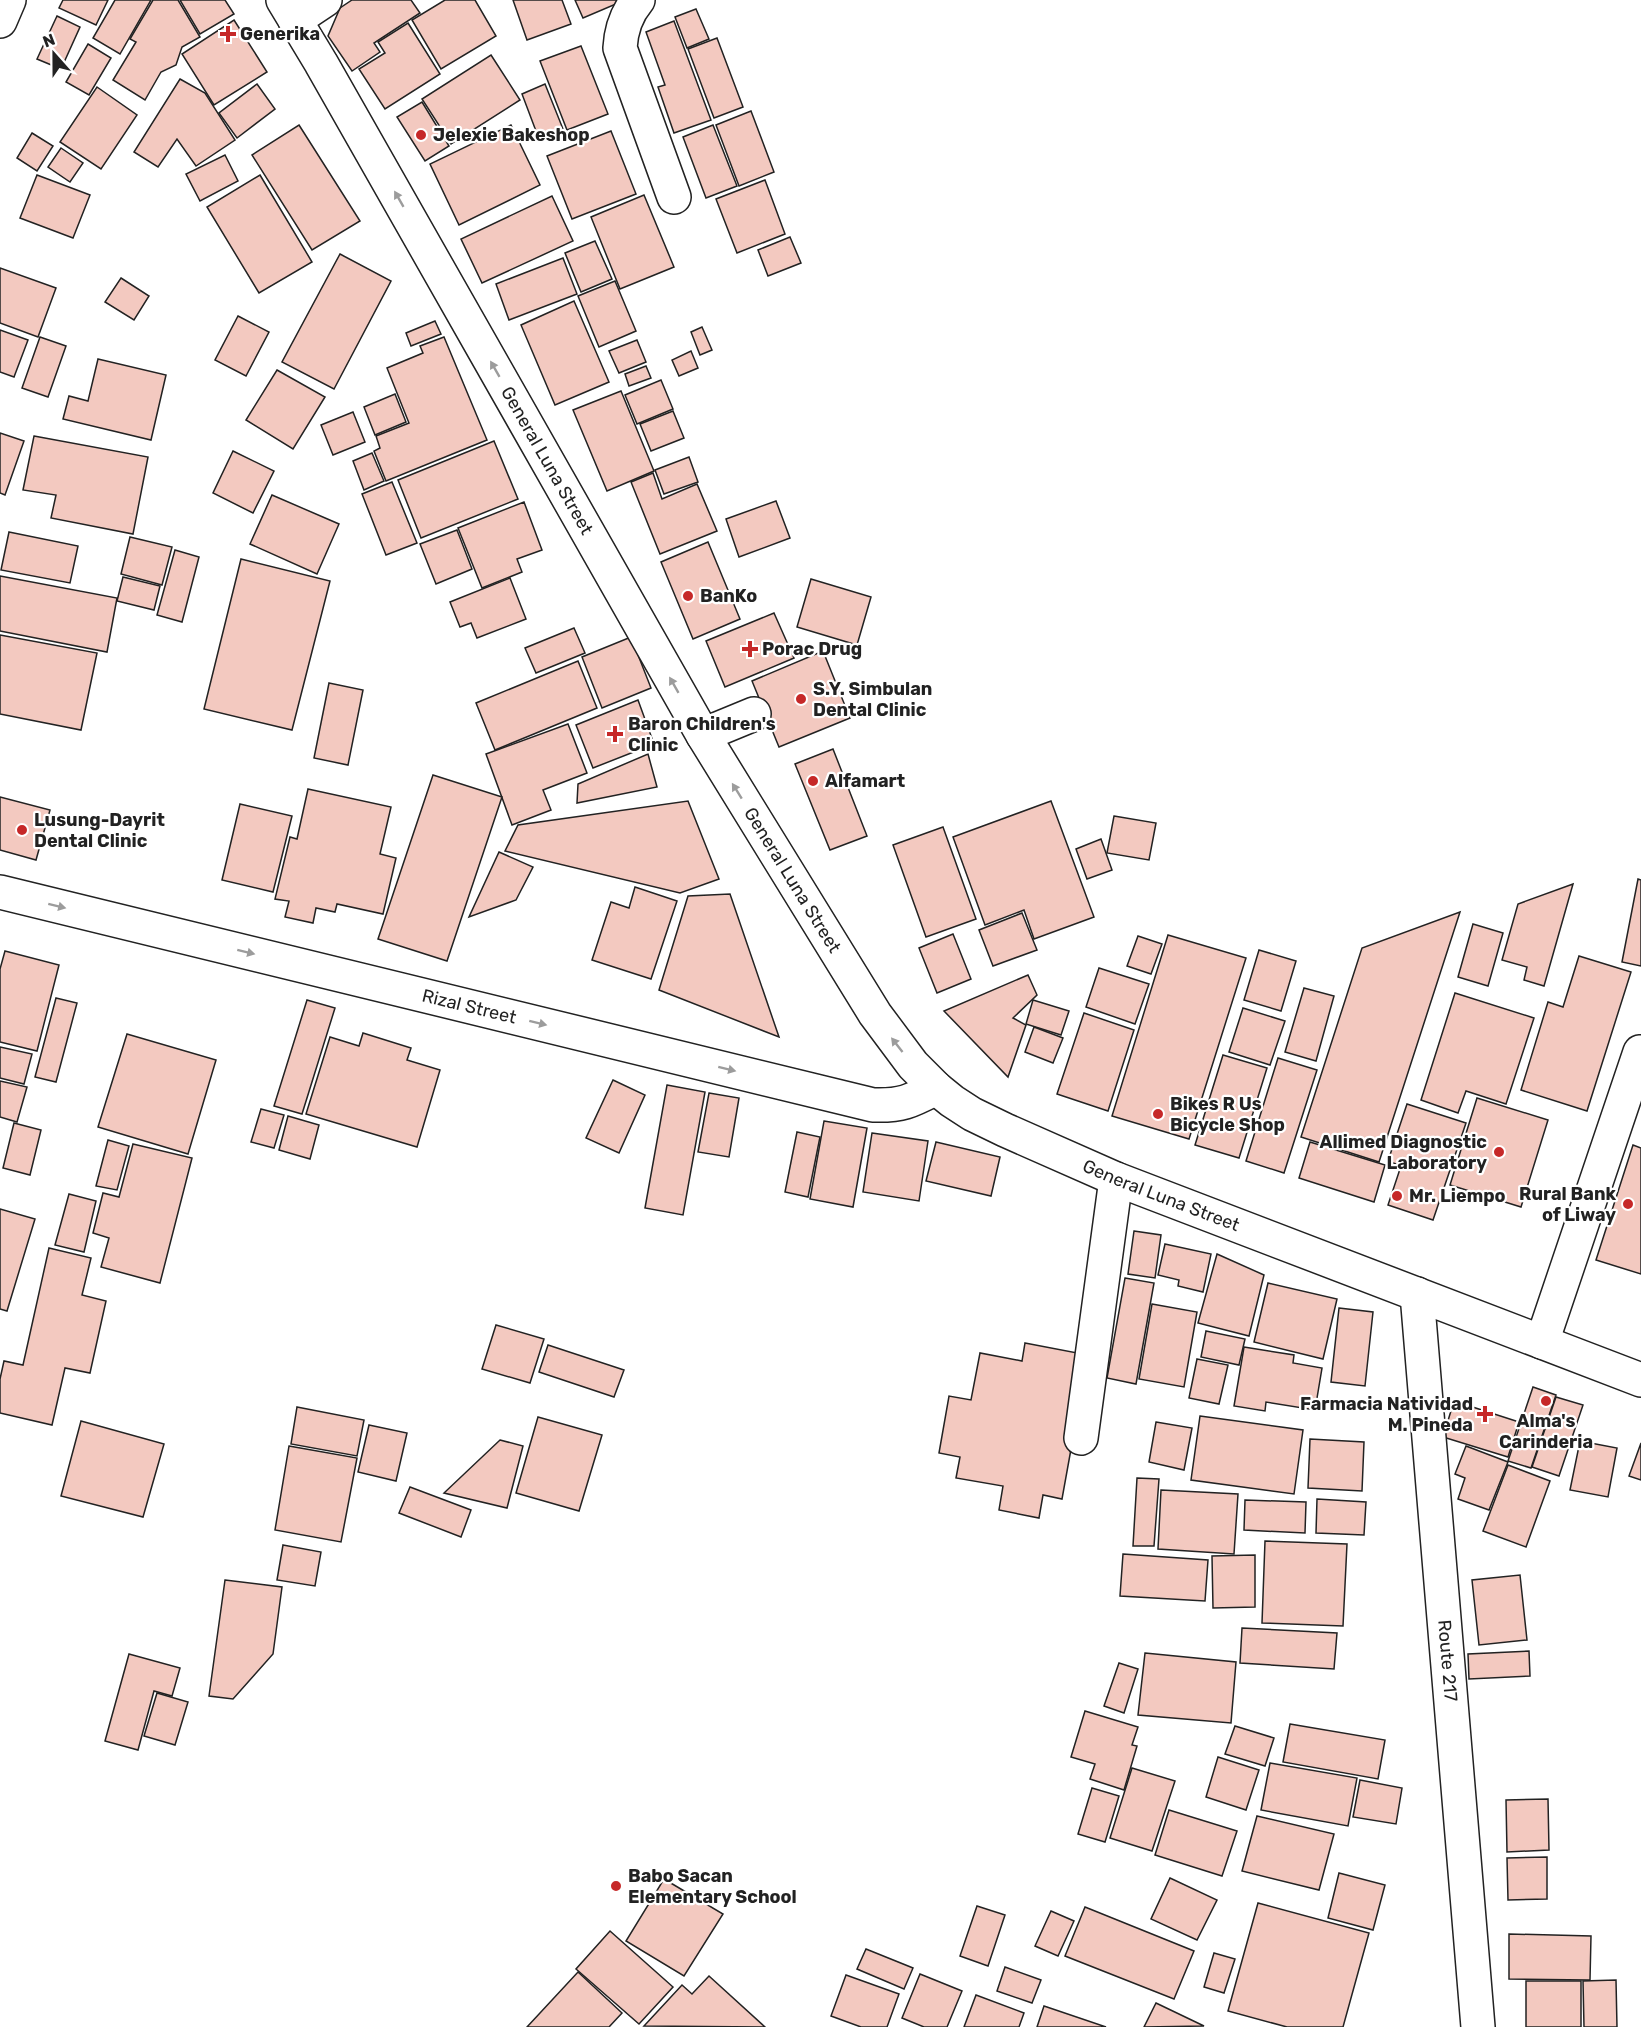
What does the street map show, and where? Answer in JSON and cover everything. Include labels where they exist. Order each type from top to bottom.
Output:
[{"type":"main road","points":[[0,21],[9,0]]},
{"type":"main road","points":[[289,10],[325,0]]},
{"type":"main road","points":[[638,0],[622,30],[620,48],[674,197]]},
{"type":"main road","name":"General Luna Street","points":[[289,10],[703,735],[875,1014],[913,1065],[936,1088],[972,1114],[1116,1179],[1641,1380]]},
{"type":"main road","points":[[703,735],[754,714]]},
{"type":"main road","name":"Rizal Street","points":[[0,892],[873,1104],[893,1106],[908,1102],[936,1088]]},
{"type":"main road","points":[[1542,1342],[1640,1053]]},
{"type":"main road","points":[[1081,1438],[1116,1179]]},
{"type":"main road","name":"Route 217","points":[[1417,1294],[1478,2027]]},
{"type":"building","points":[[63,0],[108,0],[96,25],[59,8]]},
{"type":"building","points":[[115,0],[151,0],[120,54],[93,38]]},
{"type":"building","points":[[153,0],[178,0],[200,37],[182,47],[176,65],[161,72],[145,100],[113,80],[136,42],[130,39]]},
{"type":"building","points":[[180,0],[225,0],[234,14],[200,34]]},
{"type":"building","points":[[352,0],[411,0],[420,13],[374,43],[380,52],[352,71],[328,36],[340,8]]},
{"type":"building","points":[[445,0],[475,0],[496,36],[441,69],[412,20]]},
{"type":"building","points":[[513,0],[562,0],[571,24],[527,40]]},
{"type":"building","points":[[575,0],[623,0],[623,1],[583,18]]},
{"type":"building","points":[[696,9],[709,39],[687,48],[675,17]]},
{"type":"building","points":[[57,16],[80,27],[61,69],[37,59]]},
{"type":"building","points":[[234,20],[267,72],[214,105],[182,54]]},
{"type":"building","points":[[674,21],[711,120],[674,133],[658,87],[665,85],[646,32]]},
{"type":"building","points":[[408,23],[440,74],[385,109],[359,69],[385,53],[378,42]]},
{"type":"building","points":[[717,38],[743,107],[714,118],[688,49]]},
{"type":"building","points":[[88,44],[111,58],[89,95],[66,82]]},
{"type":"building","points":[[581,46],[608,114],[567,130],[540,61]]},
{"type":"building","points":[[491,55],[520,100],[451,144],[422,99]]},
{"type":"building","points":[[180,79],[205,93],[235,140],[196,166],[177,139],[158,167],[134,152]]},
{"type":"building","points":[[257,84],[275,109],[237,138],[219,113]]},
{"type":"building","points":[[545,84],[563,129],[539,139],[522,94]]},
{"type":"building","points":[[97,87],[137,115],[101,169],[60,142]]},
{"type":"building","points":[[422,102],[449,146],[425,161],[397,117]]},
{"type":"building","points":[[751,111],[774,172],[739,186],[716,125]]},
{"type":"building","points":[[299,125],[360,221],[312,250],[252,155]]},
{"type":"building","points":[[511,125],[540,185],[459,225],[430,164]]},
{"type":"building","points":[[713,125],[737,186],[706,198],[683,137]]},
{"type":"building","points":[[611,131],[636,194],[572,219],[547,156]]},
{"type":"building","points":[[32,133],[53,146],[37,171],[17,158]]},
{"type":"building","points":[[61,148],[83,163],[70,182],[48,167]]},
{"type":"building","points":[[225,155],[238,181],[200,201],[186,174]]},
{"type":"building","points":[[37,175],[90,195],[73,238],[20,218]]},
{"type":"building","points":[[260,175],[312,262],[259,293],[207,207]]},
{"type":"building","points":[[765,180],[785,234],[737,253],[716,199]]},
{"type":"building","points":[[644,195],[674,267],[620,289],[591,217]]},
{"type":"building","points":[[552,196],[573,241],[482,283],[461,239]]},
{"type":"building","points":[[790,237],[801,263],[768,276],[758,250]]},
{"type":"building","points":[[595,241],[612,279],[581,292],[565,253]]},
{"type":"building","points":[[340,254],[391,281],[334,389],[282,362]]},
{"type":"building","points":[[563,258],[577,294],[509,320],[496,284]]},
{"type":"building","points":[[0,268],[56,288],[38,337],[0,323]]},
{"type":"building","points":[[121,278],[149,296],[134,320],[105,302]]},
{"type":"building","points":[[615,281],[636,331],[599,347],[578,296]]},
{"type":"building","points":[[574,301],[609,382],[555,405],[521,325]]},
{"type":"building","points":[[238,316],[269,332],[246,376],[215,360]]},
{"type":"building","points":[[435,321],[441,334],[411,346],[406,333]]},
{"type":"building","points":[[702,327],[712,350],[700,355],[691,332]]},
{"type":"building","points":[[0,330],[28,340],[14,377],[0,372]]},
{"type":"building","points":[[40,337],[66,346],[48,397],[22,388]]},
{"type":"building","points":[[444,337],[487,440],[386,481],[374,451],[380,448],[376,436],[409,423],[387,368],[423,353],[420,346]]},
{"type":"building","points":[[637,340],[646,362],[619,373],[609,351]]},
{"type":"building","points":[[691,351],[698,368],[679,376],[672,360]]},
{"type":"building","points":[[98,359],[166,375],[151,440],[63,419],[69,396],[88,401]]},
{"type":"building","points":[[646,366],[651,378],[629,386],[625,374]]},
{"type":"building","points":[[277,370],[325,397],[293,449],[246,420]]},
{"type":"building","points":[[661,380],[673,409],[637,424],[625,395]]},
{"type":"building","points":[[621,391],[654,471],[607,491],[573,410]]},
{"type":"building","points":[[395,394],[406,422],[375,435],[364,407]]},
{"type":"building","points":[[673,411],[684,438],[651,451],[640,424]]},
{"type":"building","points":[[353,412],[365,442],[333,455],[321,425]]},
{"type":"building","points":[[0,433],[24,441],[5,495],[0,493]]},
{"type":"building","points":[[34,436],[148,457],[133,534],[51,518],[56,495],[23,490]]},
{"type":"building","points":[[494,441],[518,499],[421,538],[398,480]]},
{"type":"building","points":[[233,451],[274,471],[253,513],[213,493]]},
{"type":"building","points":[[372,453],[384,481],[364,490],[353,461]]},
{"type":"building","points":[[689,457],[698,482],[664,494],[655,470]]},
{"type":"building","points":[[653,473],[662,499],[697,484],[717,531],[660,554],[631,482]]},
{"type":"building","points":[[392,482],[417,543],[386,555],[362,494]]},
{"type":"building","points":[[272,495],[339,524],[317,574],[250,544]]},
{"type":"building","points":[[776,501],[790,538],[739,557],[726,519]]},
{"type":"building","points":[[524,502],[542,550],[517,559],[522,572],[482,588],[458,528]]},
{"type":"building","points":[[457,530],[472,569],[436,584],[420,544]]},
{"type":"building","points":[[9,532],[78,546],[70,583],[1,570]]},
{"type":"building","points":[[130,537],[172,547],[162,585],[121,574]]},
{"type":"building","points":[[708,542],[740,619],[693,639],[661,562]]},
{"type":"building","points":[[175,550],[199,557],[182,622],[157,615]]},
{"type":"building","points":[[241,559],[330,581],[292,730],[204,709]]},
{"type":"building","points":[[0,576],[117,598],[107,652],[0,631]]},
{"type":"building","points":[[123,577],[160,586],[154,610],[117,601]]},
{"type":"building","points":[[510,578],[526,619],[477,638],[471,623],[460,627],[450,602]]},
{"type":"building","points":[[811,579],[871,597],[857,645],[797,627]]},
{"type":"building","name":"Porac Drug","points":[[774,613],[794,658],[725,687],[706,641]]},
{"type":"building","points":[[574,628],[585,653],[536,673],[525,648]]},
{"type":"building","points":[[0,635],[97,653],[81,730],[0,714]]},
{"type":"building","points":[[631,637],[651,688],[602,708],[582,657]]},
{"type":"building","name":"S.Y. Simbulan Dental Clinic","points":[[823,651],[850,718],[779,747],[752,681]]},
{"type":"building","points":[[578,661],[597,708],[495,750],[476,703]]},
{"type":"building","points":[[329,683],[363,690],[348,765],[314,758]]},
{"type":"building","name":"Baron Children's Clinic","points":[[638,700],[654,744],[593,768],[576,725]]},
{"type":"building","points":[[568,724],[587,773],[543,790],[551,810],[512,825],[486,754]]},
{"type":"building","points":[[833,749],[867,836],[830,850],[795,764]]},
{"type":"building","points":[[648,754],[657,787],[577,803],[578,784]]},
{"type":"building","points":[[433,775],[502,797],[447,961],[378,939]]},
{"type":"building","points":[[308,789],[391,807],[380,854],[396,858],[383,914],[337,904],[335,912],[316,908],[313,923],[285,917],[289,901],[275,899],[290,837],[297,839]]},
{"type":"building","name":"Lusung-Dayrit Dental Clinic","points":[[0,797],[50,810],[36,860],[0,850]]},
{"type":"building","points":[[688,801],[719,879],[680,893],[505,851],[518,825]]},
{"type":"building","points":[[1051,801],[1094,917],[1034,939],[1024,910],[985,925],[953,837]]},
{"type":"building","points":[[240,804],[292,816],[273,892],[222,880]]},
{"type":"building","points":[[1114,816],[1156,823],[1149,860],[1107,853]]},
{"type":"building","points":[[943,827],[976,919],[926,937],[893,845]]},
{"type":"building","points":[[1101,839],[1112,870],[1087,879],[1076,849]]},
{"type":"building","points":[[499,852],[533,867],[516,900],[469,917]]},
{"type":"building","points":[[1638,879],[1641,880],[1641,966],[1622,962]]},
{"type":"building","points":[[1573,884],[1544,986],[1524,980],[1527,967],[1502,960],[1518,904]]},
{"type":"building","points":[[635,887],[677,901],[651,979],[592,960],[611,902],[629,908]]},
{"type":"building","points":[[730,894],[779,1037],[659,990],[688,896]]},
{"type":"building","points":[[1460,912],[1379,1162],[1301,1137],[1362,948]]},
{"type":"building","points":[[1022,913],[1037,950],[993,966],[979,930]]},
{"type":"building","points":[[1473,924],[1503,933],[1488,986],[1458,977]]},
{"type":"building","points":[[953,934],[971,979],[937,993],[919,948]]},
{"type":"building","points":[[1168,935],[1246,958],[1189,1139],[1112,1116]]},
{"type":"building","points":[[1138,936],[1162,944],[1151,974],[1127,966]]},
{"type":"building","points":[[1259,950],[1296,961],[1281,1011],[1244,1000]]},
{"type":"building","points":[[5,951],[59,965],[37,1051],[0,1042],[0,969]]},
{"type":"building","points":[[1579,956],[1631,972],[1587,1111],[1521,1090],[1548,1002],[1563,1007]]},
{"type":"building","points":[[1099,968],[1149,984],[1135,1024],[1086,1007]]},
{"type":"building","points":[[1028,975],[1037,995],[1013,1018],[1026,1025],[1008,1077],[944,1011]]},
{"type":"building","points":[[1304,988],[1334,996],[1316,1061],[1285,1052]]},
{"type":"building","points":[[1455,993],[1534,1018],[1506,1104],[1466,1091],[1458,1113],[1421,1100]]},
{"type":"building","points":[[56,998],[77,1003],[56,1082],[35,1077]]},
{"type":"building","points":[[307,1000],[335,1008],[302,1114],[274,1106]]},
{"type":"building","points":[[1033,1000],[1069,1011],[1061,1035],[1026,1024]]},
{"type":"building","points":[[1243,1008],[1285,1021],[1270,1065],[1229,1052]]},
{"type":"building","points":[[1084,1013],[1134,1030],[1108,1111],[1057,1094]]},
{"type":"building","points":[[1034,1027],[1063,1038],[1053,1063],[1025,1052]]},
{"type":"building","points":[[363,1033],[411,1048],[407,1060],[440,1070],[417,1147],[306,1114],[330,1037],[359,1046]]},
{"type":"building","points":[[127,1034],[216,1060],[188,1154],[98,1127]]},
{"type":"building","points":[[0,1047],[32,1054],[24,1084],[0,1078]]},
{"type":"building","points":[[1223,1055],[1267,1068],[1239,1158],[1195,1145]]},
{"type":"building","points":[[1278,1058],[1317,1070],[1284,1173],[1246,1161]]},
{"type":"building","points":[[613,1080],[645,1095],[619,1153],[586,1138]]},
{"type":"building","points":[[0,1081],[27,1087],[17,1122],[0,1117]]},
{"type":"building","points":[[667,1085],[705,1092],[683,1215],[645,1208]]},
{"type":"building","points":[[709,1093],[739,1098],[729,1157],[698,1152]]},
{"type":"building","name":"Allimed Diagnostic Laboratory","points":[[1477,1098],[1548,1120],[1521,1207],[1450,1185]]},
{"type":"building","points":[[1407,1104],[1466,1123],[1433,1220],[1388,1205],[1401,1166],[1388,1161]]},
{"type":"building","points":[[261,1109],[284,1115],[274,1148],[251,1142]]},
{"type":"building","points":[[288,1116],[319,1125],[310,1159],[279,1150]]},
{"type":"building","points":[[824,1121],[867,1128],[853,1207],[810,1199]]},
{"type":"building","points":[[14,1123],[41,1130],[30,1175],[3,1168]]},
{"type":"building","points":[[797,1132],[820,1137],[808,1197],[785,1192]]},
{"type":"building","points":[[872,1133],[928,1141],[919,1201],[863,1192]]},
{"type":"building","points":[[108,1140],[129,1146],[117,1190],[96,1186]]},
{"type":"building","points":[[936,1142],[1000,1157],[991,1196],[926,1181]]},
{"type":"building","points":[[1310,1142],[1385,1165],[1374,1202],[1299,1178]]},
{"type":"building","points":[[133,1144],[192,1158],[160,1283],[101,1267],[109,1238],[93,1233],[103,1193],[119,1197]]},
{"type":"building","name":"Rural Bank of Liway","points":[[1633,1145],[1641,1148],[1641,1274],[1596,1260]]},
{"type":"building","points":[[69,1194],[96,1201],[84,1252],[55,1245]]},
{"type":"building","points":[[0,1209],[35,1219],[7,1311],[0,1309]]},
{"type":"building","points":[[1134,1231],[1161,1235],[1155,1278],[1128,1274]]},
{"type":"building","points":[[1165,1244],[1211,1254],[1203,1292],[1178,1286],[1179,1280],[1158,1275]]},
{"type":"building","points":[[49,1248],[91,1258],[82,1295],[106,1301],[90,1373],[65,1368],[52,1425],[0,1413],[0,1379],[4,1361],[23,1365]]},
{"type":"building","points":[[1217,1254],[1264,1275],[1249,1336],[1198,1323]]},
{"type":"building","points":[[1125,1278],[1154,1283],[1136,1384],[1107,1378]]},
{"type":"building","points":[[1268,1283],[1337,1299],[1323,1359],[1254,1342]]},
{"type":"building","points":[[1152,1304],[1197,1312],[1184,1387],[1139,1379]]},
{"type":"building","points":[[1339,1308],[1373,1312],[1365,1386],[1331,1382]]},
{"type":"building","points":[[496,1325],[544,1339],[530,1383],[482,1369]]},
{"type":"building","points":[[1206,1331],[1245,1339],[1239,1365],[1201,1357]]},
{"type":"building","points":[[1025,1343],[1088,1355],[1062,1499],[1043,1495],[1039,1518],[999,1510],[1003,1486],[956,1478],[960,1457],[939,1453],[949,1396],[971,1400],[980,1353],[1022,1361]]},
{"type":"building","points":[[548,1345],[624,1370],[614,1397],[539,1372]]},
{"type":"building","points":[[1244,1347],[1294,1355],[1293,1363],[1322,1368],[1315,1410],[1266,1402],[1265,1411],[1234,1406]]},
{"type":"building","points":[[1197,1359],[1228,1365],[1219,1404],[1189,1398]]},
{"type":"building","points":[[1533,1387],[1556,1395],[1531,1468],[1508,1461]]},
{"type":"building","points":[[1556,1397],[1583,1405],[1559,1476],[1532,1467]]},
{"type":"building","points":[[1454,1401],[1519,1422],[1508,1457],[1443,1437]]},
{"type":"building","points":[[297,1407],[364,1420],[357,1456],[291,1444]]},
{"type":"building","points":[[1200,1416],[1303,1430],[1294,1494],[1191,1480]]},
{"type":"building","points":[[538,1417],[602,1435],[579,1511],[516,1493]]},
{"type":"building","points":[[81,1421],[164,1444],[143,1517],[61,1496]]},
{"type":"building","points":[[1156,1422],[1192,1428],[1184,1470],[1149,1462]]},
{"type":"building","points":[[369,1425],[407,1433],[396,1481],[358,1472]]},
{"type":"building","points":[[1310,1439],[1364,1442],[1362,1491],[1308,1488]]},
{"type":"building","points":[[500,1440],[523,1446],[507,1508],[444,1493]]},
{"type":"building","points":[[1580,1441],[1617,1448],[1608,1497],[1570,1490]]},
{"type":"building","points":[[1641,1443],[1641,1480],[1629,1476]]},
{"type":"building","points":[[289,1446],[357,1458],[341,1542],[275,1530]]},
{"type":"building","points":[[1466,1446],[1508,1462],[1489,1510],[1458,1499],[1465,1478],[1455,1474]]},
{"type":"building","points":[[1508,1465],[1550,1481],[1526,1547],[1483,1531]]},
{"type":"building","points":[[1137,1478],[1159,1479],[1154,1546],[1133,1546]]},
{"type":"building","points":[[410,1487],[471,1510],[461,1537],[399,1513]]},
{"type":"building","points":[[1161,1490],[1238,1494],[1234,1554],[1158,1549]]},
{"type":"building","points":[[1317,1499],[1366,1502],[1364,1535],[1316,1533]]},
{"type":"building","points":[[1245,1500],[1306,1502],[1305,1533],[1244,1530]]},
{"type":"building","points":[[1265,1541],[1347,1544],[1343,1626],[1262,1623]]},
{"type":"building","points":[[283,1545],[321,1552],[315,1586],[277,1580]]},
{"type":"building","points":[[1123,1554],[1208,1560],[1205,1601],[1120,1596]]},
{"type":"building","points":[[1255,1555],[1255,1607],[1213,1608],[1212,1556]]},
{"type":"building","points":[[1520,1575],[1527,1640],[1479,1645],[1472,1580]]},
{"type":"building","points":[[225,1580],[282,1587],[273,1654],[233,1699],[209,1696]]},
{"type":"building","points":[[1242,1628],[1337,1633],[1334,1669],[1240,1663]]},
{"type":"building","points":[[1529,1651],[1530,1676],[1469,1679],[1468,1654]]},
{"type":"building","points":[[1145,1653],[1236,1662],[1231,1723],[1138,1715]]},
{"type":"building","points":[[129,1654],[180,1668],[172,1696],[154,1691],[138,1750],[105,1741]]},
{"type":"building","points":[[1119,1663],[1138,1669],[1124,1713],[1104,1706]]},
{"type":"building","points":[[157,1693],[188,1702],[175,1745],[144,1736]]},
{"type":"building","points":[[1085,1711],[1138,1727],[1132,1745],[1137,1746],[1124,1790],[1090,1779],[1095,1764],[1071,1757]]},
{"type":"building","points":[[1290,1724],[1385,1740],[1378,1779],[1283,1762]]},
{"type":"building","points":[[1235,1726],[1274,1738],[1265,1766],[1225,1754]]},
{"type":"building","points":[[1218,1757],[1259,1770],[1246,1810],[1206,1797]]},
{"type":"building","points":[[1270,1763],[1357,1778],[1348,1826],[1261,1810]]},
{"type":"building","points":[[1132,1768],[1175,1781],[1152,1851],[1110,1838]]},
{"type":"building","points":[[1360,1780],[1402,1788],[1396,1824],[1353,1817]]},
{"type":"building","points":[[1092,1788],[1119,1796],[1105,1842],[1078,1834]]},
{"type":"building","points":[[1548,1799],[1549,1850],[1507,1852],[1506,1800]]},
{"type":"building","points":[[1169,1810],[1237,1831],[1222,1876],[1155,1855]]},
{"type":"building","points":[[1257,1816],[1334,1834],[1319,1890],[1242,1871]]},
{"type":"building","points":[[1547,1857],[1547,1899],[1508,1900],[1507,1858]]},
{"type":"building","points":[[1339,1873],[1385,1885],[1373,1930],[1328,1918]]},
{"type":"building","points":[[1170,1878],[1217,1900],[1197,1940],[1151,1919]]},
{"type":"building","points":[[664,1879],[723,1914],[684,1976],[626,1941]]},
{"type":"building","points":[[1258,1903],[1369,1933],[1343,2027],[1287,2027],[1228,2011]]},
{"type":"building","points":[[977,1906],[1005,1915],[988,1966],[960,1956]]},
{"type":"building","points":[[1085,1907],[1194,1951],[1174,1999],[1065,1956]]},
{"type":"building","points":[[1051,1911],[1074,1921],[1058,1956],[1035,1946]]},
{"type":"building","points":[[610,1931],[673,1987],[639,2024],[576,1969]]},
{"type":"building","points":[[1509,1934],[1591,1936],[1590,1980],[1509,1979]]},
{"type":"building","points":[[866,1949],[913,1968],[904,1989],[857,1969]]},
{"type":"building","points":[[1214,1953],[1235,1959],[1224,1993],[1204,1987]]},
{"type":"building","points":[[1005,1967],[1041,1980],[1032,2003],[997,1991]]},
{"type":"building","points":[[578,1972],[622,2013],[609,2027],[527,2027]]},
{"type":"building","points":[[920,1974],[962,1991],[947,2027],[924,2027],[902,2018]]},
{"type":"building","points":[[846,1975],[899,1994],[887,2027],[861,2027],[831,2016]]},
{"type":"building","points":[[709,1976],[765,2027],[644,2026],[682,1985],[692,1994]]},
{"type":"building","points":[[1616,1980],[1617,2027],[1584,2027],[1583,1981]]},
{"type":"building","points":[[1526,1981],[1581,1981],[1581,2027],[1526,2027]]},
{"type":"building","points":[[976,1995],[1024,2013],[1019,2027],[964,2027]]},
{"type":"building","points":[[1156,2003],[1204,2026],[1144,2027]]},
{"type":"building","points":[[1044,2006],[1106,2027],[1037,2027]]},
{"type":"place","name":"Generika","points":[[228,34]]},
{"type":"place","name":"Jelexie Bakeshop","points":[[421,135]]},
{"type":"place","name":"BanKo","points":[[688,596]]},
{"type":"place","name":"Porac Drug","points":[[750,649]]},
{"type":"place","name":"S.Y. Simbulan Dental Clinic","points":[[801,699]]},
{"type":"place","name":"Baron Children's Clinic","points":[[615,734]]},
{"type":"place","name":"Alfamart","points":[[813,781]]},
{"type":"place","name":"Lusung-Dayrit Dental Clinic","points":[[22,830]]},
{"type":"place","name":"Bikes R Us Bicycle Shop","points":[[1158,1114]]},
{"type":"place","name":"Allimed Diagnostic Laboratory","points":[[1499,1152]]},
{"type":"place","name":"Mr. Liempo","points":[[1397,1196]]},
{"type":"place","name":"Rural Bank of Liway","points":[[1628,1204]]},
{"type":"place","name":"Alma's Carinderia","points":[[1546,1401]]},
{"type":"place","name":"Farmacia Natividad M. Pineda","points":[[1485,1414]]},
{"type":"place","name":"Babo Sacan Elementary School","points":[[616,1886]]}]
